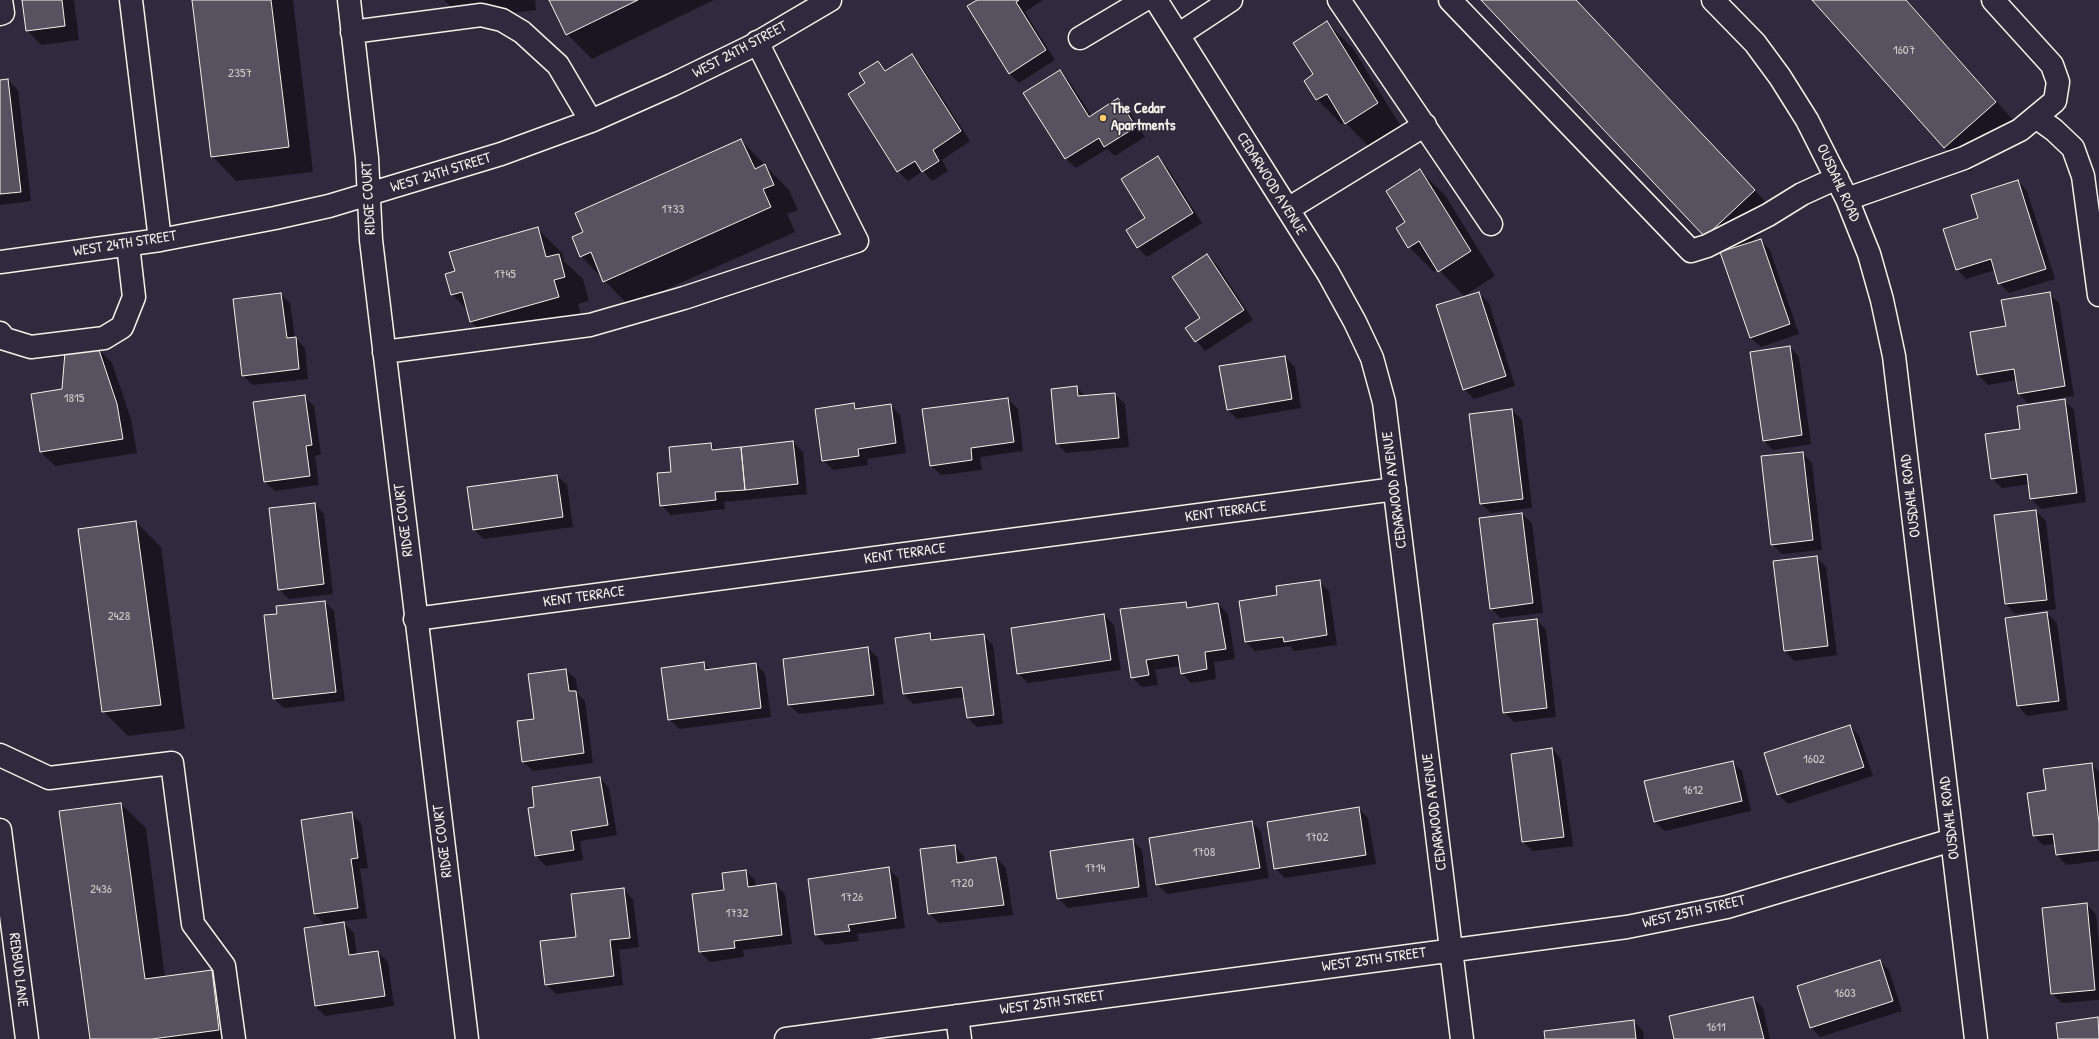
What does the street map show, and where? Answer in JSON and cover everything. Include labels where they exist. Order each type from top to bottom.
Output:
[{"type":"street","points":[[0,14],[3,13],[1,0]]},
{"type":"street","points":[[131,0],[160,240]]},
{"type":"street","name":"RIDGE COURT","points":[[349,0],[367,158],[371,240],[415,619],[467,1039]]},
{"type":"street","name":"WEST 24TH STREET","points":[[0,262],[160,240],[295,213],[369,194],[501,154],[591,121],[672,85],[757,42],[830,0]]},
{"type":"street","points":[[1080,38],[1144,0]]},
{"type":"street","name":"CEDARWOOD AVENUE","points":[[1156,0],[1328,273],[1355,322],[1372,358],[1384,402],[1462,1039]]},
{"type":"street","points":[[1178,35],[1231,0]]},
{"type":"street","points":[[1339,0],[1491,224]]},
{"type":"street","points":[[1450,0],[1691,251],[1707,246],[1768,215],[1802,194],[1837,178]]},
{"type":"street","name":"OUSDAHL ROAD","points":[[1713,0],[1755,43],[1780,77],[1807,120],[1847,199],[1869,254],[1882,300],[1894,356],[1976,1039]]},
{"type":"street","points":[[1847,199],[1964,158],[2020,130],[2055,101],[2058,82],[2052,65],[1993,0]]},
{"type":"street","points":[[352,32],[482,15],[502,20],[522,32],[558,65],[591,121]]},
{"type":"street","points":[[384,352],[590,325],[684,298],[857,241],[757,42]]},
{"type":"street","points":[[2036,117],[2054,130],[2073,148],[2083,176],[2099,295]]},
{"type":"street","points":[[1288,209],[1425,125]]},
{"type":"street","points":[[0,333],[5,339],[30,347],[104,338],[122,327],[134,297],[128,245]]},
{"type":"street","name":"KENT TERRACE","points":[[415,619],[1395,489]]},
{"type":"street","points":[[0,755],[49,778],[172,763],[193,924],[224,966],[234,1039]]},
{"type":"street","name":"REDBUD LANE","points":[[0,830],[27,1039]]},
{"type":"street","name":"WEST 25TH STREET","points":[[786,1039],[1626,927],[1727,907],[1952,840]]},
{"type":"street","points":[[957,1016],[960,1039]]},
{"type":"building","points":[[22,0],[62,0],[65,26],[26,31]]},
{"type":"building","points":[[192,0],[271,0],[289,147],[211,157]]},
{"type":"building","points":[[549,0],[638,0],[566,35]]},
{"type":"building","points":[[977,0],[1019,0],[1016,2],[1046,50],[1009,74],[967,6]]},
{"type":"building","points":[[1481,0],[1576,0],[1755,190],[1705,237]]},
{"type":"building","points":[[1812,0],[1906,0],[1996,102],[1944,148]]},
{"type":"building","points":[[1327,21],[1378,103],[1345,124],[1327,94],[1316,100],[1304,81],[1313,74],[1293,43]]},
{"type":"building","points":[[912,54],[961,131],[933,150],[939,161],[922,172],[915,161],[897,172],[848,94],[865,83],[859,73],[878,61],[885,71]]},
{"type":"building","points":[[1060,70],[1089,117],[1118,98],[1136,127],[1104,147],[1099,138],[1065,159],[1023,93]]},
{"type":"building","points":[[8,79],[21,192],[0,194],[0,80]]},
{"type":"building","points":[[741,139],[755,169],[765,164],[774,185],[763,189],[771,207],[603,282],[591,252],[580,257],[572,237],[583,232],[575,213]]},
{"type":"building","points":[[1158,156],[1193,213],[1137,248],[1126,230],[1145,218],[1121,179]]},
{"type":"building","points":[[1420,169],[1471,251],[1438,272],[1419,241],[1408,248],[1396,228],[1405,222],[1386,191]]},
{"type":"building","points":[[2018,180],[2046,269],[1998,284],[1991,259],[1956,270],[1943,229],[1978,218],[1971,195]]},
{"type":"building","points":[[538,227],[546,257],[559,254],[565,277],[554,280],[559,297],[470,322],[462,292],[451,295],[445,274],[455,271],[449,252]]},
{"type":"building","points":[[1761,239],[1790,324],[1750,338],[1720,252]]},
{"type":"building","points":[[1207,254],[1244,310],[1195,342],[1185,328],[1200,318],[1172,277]]},
{"type":"building","points":[[1479,292],[1506,376],[1463,390],[1436,305]]},
{"type":"building","points":[[2050,292],[2065,386],[2018,394],[2014,369],[1977,375],[1970,332],[2006,326],[2001,300]]},
{"type":"building","points":[[281,293],[287,338],[296,337],[299,369],[242,376],[233,299]]},
{"type":"building","points":[[1790,346],[1802,435],[1763,441],[1750,352]]},
{"type":"building","points":[[98,347],[117,404],[123,439],[40,452],[31,394],[62,389],[65,352]]},
{"type":"building","points":[[1285,356],[1292,399],[1227,410],[1219,366]]},
{"type":"building","points":[[1077,386],[1078,396],[1115,393],[1119,438],[1056,444],[1051,389]]},
{"type":"building","points":[[305,395],[312,445],[306,446],[310,476],[264,482],[253,402]]},
{"type":"building","points":[[1008,398],[1014,442],[971,448],[972,460],[930,466],[922,409]]},
{"type":"building","points":[[2065,399],[2077,493],[2030,499],[2027,474],[1991,479],[1985,434],[2020,429],[2017,406]]},
{"type":"building","points":[[854,403],[855,409],[891,404],[896,443],[858,449],[859,456],[822,461],[815,409]]},
{"type":"building","points":[[1512,409],[1523,499],[1480,504],[1469,414]]},
{"type":"building","points":[[793,441],[798,484],[745,490],[741,447]]},
{"type":"building","points":[[711,443],[712,450],[741,447],[745,490],[715,492],[716,500],[660,506],[657,473],[671,472],[669,447]]},
{"type":"building","points":[[1803,452],[1813,540],[1771,545],[1761,456]]},
{"type":"building","points":[[557,475],[563,517],[473,530],[467,487]]},
{"type":"building","points":[[315,503],[324,584],[278,590],[269,508]]},
{"type":"building","points":[[2036,510],[2047,600],[2005,604],[1994,515]]},
{"type":"building","points":[[1522,513],[1533,603],[1490,609],[1479,518]]},
{"type":"building","points":[[136,521],[161,705],[102,712],[78,529]]},
{"type":"building","points":[[1817,556],[1828,646],[1784,651],[1773,561]]},
{"type":"building","points":[[1320,580],[1327,635],[1284,642],[1283,637],[1245,642],[1239,601],[1277,595],[1276,586]]},
{"type":"building","points":[[325,601],[336,692],[273,699],[264,615],[277,614],[276,606]]},
{"type":"building","points":[[1186,602],[1187,608],[1218,603],[1226,649],[1205,652],[1207,669],[1181,674],[1178,655],[1146,660],[1149,675],[1131,678],[1120,609]]},
{"type":"building","points":[[2047,612],[2059,701],[2017,706],[2005,618]]},
{"type":"building","points":[[1104,614],[1111,660],[1017,674],[1011,628]]},
{"type":"building","points":[[1537,619],[1547,708],[1503,713],[1493,624]]},
{"type":"building","points":[[930,633],[931,640],[984,634],[994,715],[967,718],[962,687],[903,694],[895,638]]},
{"type":"building","points":[[868,647],[874,695],[788,705],[783,659]]},
{"type":"building","points":[[704,662],[705,670],[756,663],[761,708],[668,720],[661,668]]},
{"type":"building","points":[[566,669],[569,691],[576,691],[584,753],[522,762],[517,721],[534,719],[528,674]]},
{"type":"building","points":[[1850,725],[1864,767],[1777,795],[1764,753]]},
{"type":"building","points":[[1552,748],[1564,837],[1522,842],[1511,754]]},
{"type":"building","points":[[1733,761],[1742,801],[1654,822],[1644,781]]},
{"type":"building","points":[[2092,763],[2099,823],[2099,850],[2056,855],[2053,834],[2033,836],[2027,793],[2046,790],[2043,769]]},
{"type":"building","points":[[600,777],[608,825],[571,831],[574,850],[535,856],[528,808],[534,807],[532,787]]},
{"type":"building","points":[[121,803],[145,979],[212,970],[219,1030],[152,1039],[90,1039],[59,811]]},
{"type":"building","points":[[1359,807],[1366,855],[1274,869],[1267,822]]},
{"type":"building","points":[[352,812],[358,858],[351,859],[358,908],[314,914],[301,820]]},
{"type":"building","points":[[1252,821],[1260,868],[1156,885],[1149,838]]},
{"type":"building","points":[[1133,839],[1139,887],[1057,899],[1050,851]]},
{"type":"building","points":[[955,845],[957,863],[996,857],[1004,905],[928,914],[920,849]]},
{"type":"building","points":[[889,867],[896,918],[848,925],[850,931],[815,935],[808,879]]},
{"type":"building","points":[[746,870],[748,887],[776,883],[782,935],[734,941],[735,948],[699,952],[692,894],[724,890],[722,873]]},
{"type":"building","points":[[624,888],[630,938],[610,940],[614,976],[545,985],[540,941],[576,937],[571,894]]},
{"type":"building","points":[[2087,903],[2095,990],[2051,994],[2042,908]]},
{"type":"building","points":[[344,922],[349,955],[378,951],[385,996],[315,1006],[304,928]]},
{"type":"building","points":[[1880,960],[1893,1001],[1810,1028],[1797,986]]},
{"type":"building","points":[[1753,997],[1764,1039],[1674,1039],[1669,1016]]},
{"type":"building","points":[[2098,1017],[2099,1039],[2058,1039],[2056,1023]]},
{"type":"building","points":[[1634,1020],[1636,1039],[1545,1039],[1544,1031]]},
{"type":"place","name":"The Cedar Apartments","points":[[1103,118]]}]
